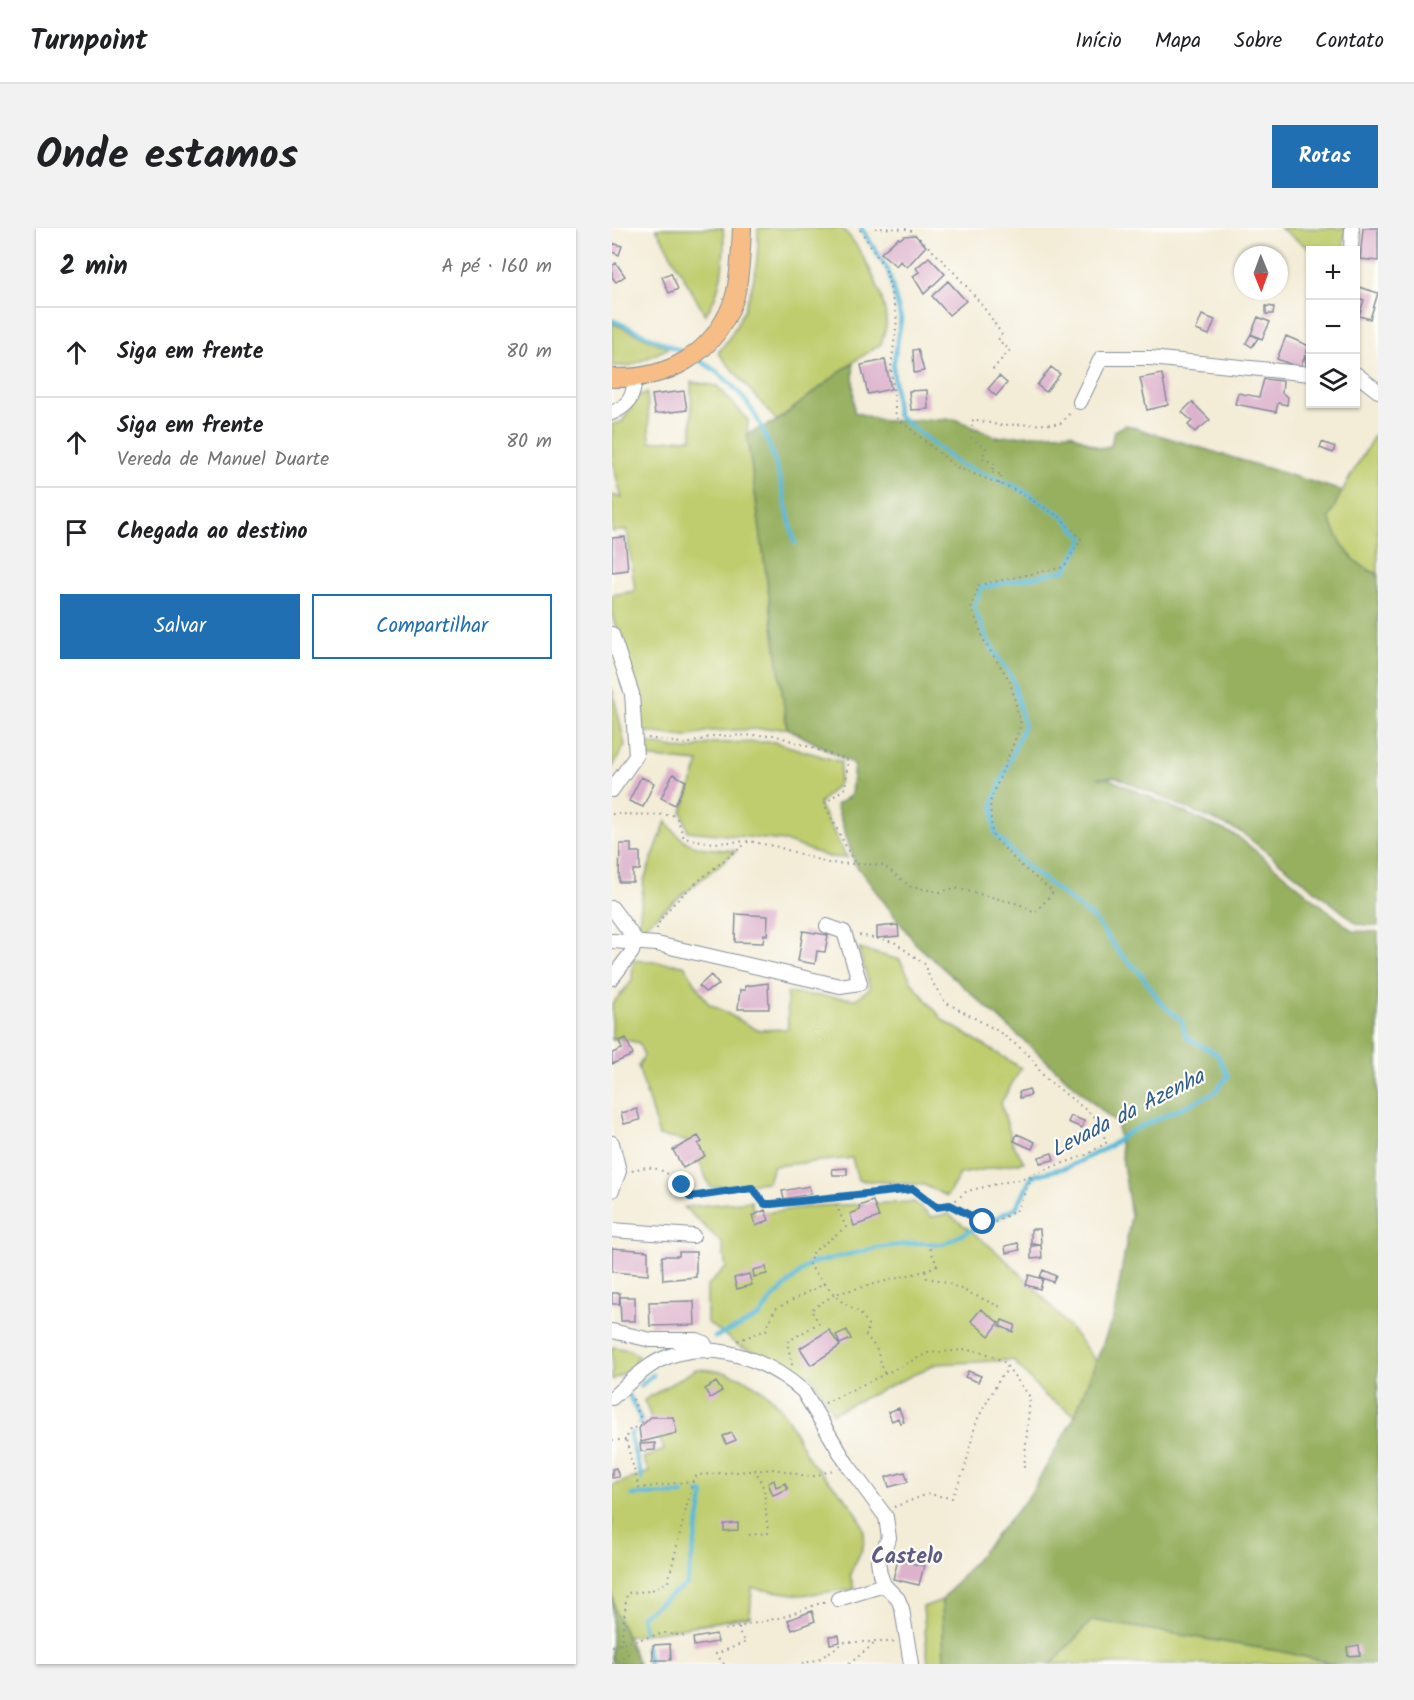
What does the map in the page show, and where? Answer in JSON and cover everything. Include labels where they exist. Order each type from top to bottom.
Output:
[{"type":"main road","points":[[612,378],[635,379],[676,368],[708,344],[733,302],[742,228]]},
{"type":"street","points":[[1351,246],[1352,228]]},
{"type":"street","points":[[1080,402],[1101,358],[1150,358],[1306,374]]},
{"type":"street","points":[[1360,377],[1378,391]]},
{"type":"street","points":[[612,413],[623,408],[633,398],[635,379]]},
{"type":"street","points":[[612,634],[632,694],[636,756],[612,790]]},
{"type":"street","points":[[612,908],[634,935],[635,943],[633,952],[612,978]]},
{"type":"street","points":[[612,941],[657,944],[840,986],[860,983],[844,932],[827,926]]},
{"type":"street","points":[[612,1143],[619,1174],[612,1190]]},
{"type":"street","points":[[612,1230],[693,1236]]},
{"type":"street","points":[[612,1331],[651,1340],[697,1340],[704,1343],[708,1351]]},
{"type":"street","points":[[612,1398],[663,1358],[708,1351],[730,1352],[763,1365],[793,1382],[814,1408],[847,1464],[883,1511],[890,1528],[889,1538],[879,1560],[884,1586],[898,1599],[911,1664]]},
{"type":"street","points":[[838,1599],[884,1586]]},
{"type":"path","points":[[612,814],[672,815],[677,818],[684,838],[713,843],[748,841],[778,847],[828,863],[883,865],[911,887],[940,892],[955,888],[1019,904],[1035,913],[1053,892],[1018,863],[992,835],[990,802],[1021,725],[1010,681],[985,643],[971,607],[979,585],[1064,567],[1080,539],[1060,517],[999,484],[956,466],[896,417],[891,367],[897,320],[886,270],[860,228]]},
{"type":"path","points":[[874,228],[909,229],[929,247],[992,319],[1002,335],[998,340],[1010,350],[992,370]]},
{"type":"path","points":[[999,484],[1002,475],[991,472],[995,464],[982,458],[986,448],[971,438],[973,419],[998,425],[1060,424],[1080,402]]},
{"type":"path","points":[[634,735],[687,744],[713,736],[774,735],[848,760],[844,788],[825,804],[855,864]]},
{"type":"path","points":[[657,944],[660,919],[699,880],[748,841]]},
{"type":"path","points":[[619,1174],[626,1175],[647,1166],[655,1167],[682,1185],[690,1197],[750,1188],[765,1204],[913,1189],[936,1207],[950,1205],[967,1191],[1032,1176],[1086,1155],[1106,1143],[1100,1121],[1045,1078],[1028,1054],[998,1030],[945,1002],[929,977],[926,965],[894,942],[844,932]]},
{"type":"path","points":[[950,1205],[990,1225],[1017,1210],[1032,1176]]},
{"type":"path","points":[[832,1198],[846,1227],[813,1252],[809,1264],[835,1294],[837,1300],[864,1315],[869,1327],[865,1334],[876,1348],[885,1375]]},
{"type":"path","points":[[793,1382],[792,1356],[787,1342],[819,1323],[811,1310],[835,1294],[925,1271],[937,1265],[928,1244]]},
{"type":"path","points":[[925,1271],[927,1278],[943,1281],[1003,1308]]},
{"type":"path","points":[[730,1352],[732,1343],[766,1330],[775,1309],[824,1284]]},
{"type":"path","points":[[814,1408],[928,1353],[964,1350],[984,1352],[1003,1361],[1009,1372],[1030,1397],[1024,1468]]},
{"type":"path","points":[[883,1511],[928,1494],[952,1498],[965,1468],[976,1422],[1003,1373],[1009,1372]]},
{"type":"path","points":[[631,1393],[643,1425],[630,1429],[626,1440],[639,1488],[693,1481]]},
{"type":"path","points":[[612,1440],[626,1440]]},
{"type":"path","points":[[612,1664],[628,1654],[621,1644],[627,1593],[650,1591],[668,1582],[693,1481],[697,1475],[775,1469],[811,1477],[847,1464]]},
{"type":"path","points":[[749,1535],[768,1533],[764,1489],[755,1469]]},
{"type":"path","points":[[725,1630],[783,1617],[818,1603],[838,1599]]},
{"type":"path","points":[[724,1664],[716,1654],[746,1641],[739,1633],[739,1627]]},
{"type":"path","points":[[612,1646],[665,1633],[685,1636]]},
{"type":"path","points":[[802,1664],[819,1659],[845,1642],[907,1643]]},
{"type":"path","points":[[849,1664],[876,1642]]},
{"type":"green space","points":[[656,228],[723,228],[722,273],[711,306],[705,315]]},
{"type":"green space","points":[[758,228],[842,228],[857,246],[871,271],[885,310],[885,330],[881,344],[853,362],[777,421],[718,353],[737,325],[750,294],[757,262]]},
{"type":"green space","points":[[1280,228],[1346,228],[1344,246],[1306,246]]},
{"type":"green space","points":[[612,323],[669,348],[630,366],[612,366]]},
{"type":"green space","points":[[853,362],[854,412],[883,421],[955,419],[996,437],[1071,433],[1099,448],[1111,446],[1114,431],[1126,425],[1342,491],[1329,518],[1342,544],[1354,559],[1360,565],[1378,574],[1378,926],[1358,924],[1241,832],[1116,777],[1097,778],[1107,778],[1237,836],[1353,931],[1378,932],[1378,1664],[1335,1664],[1284,1652],[1092,1620],[1052,1664],[944,1664],[942,1600],[1029,1496],[1074,1418],[1114,1315],[1131,1216],[1117,1124],[916,944],[855,864],[836,805],[851,795],[854,764],[787,728],[747,434],[777,421]]},
{"type":"green space","points":[[691,382],[717,386],[748,420],[747,434],[787,728],[709,731],[686,737],[641,731],[639,693],[612,616],[612,595],[635,591],[627,530],[612,532],[612,495],[622,498],[612,461],[612,424],[622,422],[639,395],[647,393],[650,442],[692,438]]},
{"type":"green space","points":[[1378,429],[1378,574],[1360,565],[1354,559],[1342,544],[1329,518]]},
{"type":"green space","points":[[612,688],[625,745],[612,768]]},
{"type":"green space","points":[[639,742],[687,750],[712,743],[774,742],[841,762],[839,783],[819,804],[847,858],[829,857],[785,841],[688,831],[682,812],[699,762],[642,757]]},
{"type":"green space","points":[[666,821],[688,843],[704,848],[736,851],[638,931],[644,880]]},
{"type":"green space","points":[[859,949],[900,960],[913,984],[943,1020],[1021,1068],[1001,1103],[1013,1144],[1024,1162],[960,1174],[947,1196],[924,1185],[858,1180],[852,1158],[773,1166],[768,1182],[710,1187],[691,1142],[659,1136],[638,1066],[644,1056],[639,1043],[618,1038],[612,1040],[612,1004],[632,981],[633,960],[684,965],[708,1003],[757,1030],[788,1029],[787,993],[856,999],[870,988]]},
{"type":"green space","points":[[751,1201],[754,1214],[817,1206],[914,1202],[931,1217],[948,1214],[1010,1264],[1062,1319],[1096,1361],[1075,1415],[1045,1396],[1013,1360],[936,1364],[833,1413],[811,1375],[739,1346],[707,1322],[707,1286],[726,1268],[722,1243],[684,1207]]},
{"type":"green space","points":[[612,1347],[630,1350],[638,1356],[632,1369],[612,1380]]},
{"type":"green space","points":[[696,1369],[725,1372],[750,1382],[762,1390],[782,1410],[813,1464],[857,1513],[864,1533],[864,1544],[850,1575],[854,1589],[801,1595],[752,1588],[750,1616],[627,1637],[615,1612],[612,1594],[612,1486],[649,1472],[643,1458],[664,1450],[644,1400]]},
{"type":"green space","points":[[612,1594],[615,1612],[639,1664],[612,1664]]},
{"type":"green space","points":[[942,1600],[944,1664],[928,1664],[923,1607]]},
{"type":"green space","points":[[1092,1620],[1284,1652],[1335,1664],[1052,1664]]},
{"type":"building","points":[[1363,228],[1378,228],[1378,261],[1360,259]]},
{"type":"building","points":[[915,235],[926,246],[907,267],[900,261],[896,266],[881,253],[898,238]]},
{"type":"building","points":[[612,243],[622,246],[619,255],[612,252]]},
{"type":"building","points":[[929,257],[945,274],[924,294],[913,276],[919,272],[916,268]]},
{"type":"building","points":[[616,263],[625,276],[616,282],[612,277],[612,266]]},
{"type":"building","points":[[671,273],[678,289],[669,293],[662,277]]},
{"type":"building","points":[[948,281],[966,301],[949,315],[932,296]]},
{"type":"building","points":[[1360,287],[1378,293],[1370,319],[1360,316],[1364,300],[1360,298]]},
{"type":"building","points":[[1266,306],[1274,307],[1273,314],[1266,314]]},
{"type":"building","points":[[1202,315],[1215,320],[1209,335],[1196,330]]},
{"type":"building","points":[[1258,317],[1270,322],[1262,339],[1251,334]]},
{"type":"building","points":[[1251,334],[1258,338],[1252,347],[1246,343]]},
{"type":"building","points":[[1286,336],[1306,345],[1306,353],[1300,368],[1277,359]]},
{"type":"building","points":[[918,349],[924,371],[914,373],[913,350]]},
{"type":"building","points":[[885,360],[891,389],[868,394],[861,365]]},
{"type":"building","points":[[1051,367],[1060,374],[1046,392],[1037,385]]},
{"type":"building","points":[[1162,374],[1168,405],[1147,410],[1140,378]]},
{"type":"building","points":[[999,376],[1007,383],[996,396],[988,389]]},
{"type":"building","points":[[1264,379],[1283,381],[1282,393],[1288,397],[1287,405],[1278,403],[1276,412],[1235,404],[1238,393],[1259,397]]},
{"type":"building","points":[[927,390],[928,409],[911,410],[909,391]]},
{"type":"building","points":[[684,391],[687,410],[655,414],[652,395]]},
{"type":"building","points":[[1192,402],[1210,420],[1195,432],[1188,425],[1192,421],[1182,412]]},
{"type":"building","points":[[1322,442],[1335,447],[1333,453],[1320,448]]},
{"type":"building","points":[[625,537],[628,570],[612,572],[612,538]]},
{"type":"building","points":[[673,774],[686,781],[675,805],[661,798]]},
{"type":"building","points":[[641,777],[654,783],[643,807],[629,801]]},
{"type":"building","points":[[620,844],[631,844],[631,852],[640,852],[640,870],[633,870],[633,882],[619,882]]},
{"type":"building","points":[[736,914],[768,916],[767,935],[764,934],[763,943],[735,942]]},
{"type":"building","points":[[898,925],[899,936],[877,938],[877,927]]},
{"type":"building","points":[[803,931],[828,935],[825,952],[817,951],[815,964],[798,961]]},
{"type":"building","points":[[711,975],[719,985],[705,992],[699,986]]},
{"type":"building","points":[[768,983],[769,1009],[738,1009],[740,990],[745,990],[745,986]]},
{"type":"building","points":[[626,1038],[633,1055],[612,1064],[612,1053],[622,1049],[619,1041]]},
{"type":"building","points":[[1029,1089],[1031,1095],[1020,1098],[1019,1092]]},
{"type":"building","points":[[637,1109],[640,1120],[624,1124],[621,1113]]},
{"type":"building","points":[[1071,1116],[1084,1121],[1082,1128],[1068,1122]]},
{"type":"building","points":[[1017,1134],[1035,1142],[1032,1149],[1014,1141]]},
{"type":"building","points":[[698,1136],[702,1142],[698,1144],[705,1156],[683,1168],[673,1150]]},
{"type":"building","points":[[1052,1153],[1054,1160],[1040,1163],[1039,1157]]},
{"type":"building","points":[[847,1168],[847,1175],[833,1175],[832,1169]]},
{"type":"building","points":[[809,1186],[811,1194],[784,1199],[782,1191]]},
{"type":"building","points":[[873,1201],[879,1217],[854,1226],[850,1214],[860,1210],[859,1206]]},
{"type":"building","points":[[765,1210],[769,1220],[756,1226],[752,1216]]},
{"type":"building","points":[[1031,1229],[1040,1229],[1041,1244],[1031,1244]]},
{"type":"building","points":[[1018,1243],[1020,1250],[1006,1253],[1005,1246]]},
{"type":"building","points":[[1041,1245],[1042,1258],[1031,1259],[1031,1246]]},
{"type":"building","points":[[612,1248],[648,1251],[648,1275],[612,1272]]},
{"type":"building","points":[[679,1252],[696,1252],[696,1277],[663,1280],[662,1256],[679,1256]]},
{"type":"building","points":[[766,1267],[767,1274],[754,1277],[753,1270]]},
{"type":"building","points":[[1043,1270],[1056,1276],[1053,1282],[1040,1277]]},
{"type":"building","points":[[749,1274],[752,1285],[737,1289],[734,1278]]},
{"type":"building","points":[[1029,1275],[1043,1279],[1040,1289],[1026,1285]]},
{"type":"building","points":[[612,1293],[620,1293],[619,1304],[612,1304]]},
{"type":"building","points":[[620,1297],[635,1297],[635,1321],[621,1321]]},
{"type":"building","points":[[694,1301],[695,1325],[650,1326],[649,1302]]},
{"type":"building","points":[[981,1309],[999,1323],[989,1336],[971,1321]]},
{"type":"building","points":[[1002,1320],[1015,1325],[1013,1332],[1000,1326]]},
{"type":"building","points":[[829,1330],[840,1346],[811,1365],[800,1348]]},
{"type":"building","points":[[847,1330],[851,1339],[840,1344],[836,1335]]},
{"type":"building","points":[[968,1371],[981,1376],[978,1382],[965,1377]]},
{"type":"building","points":[[716,1382],[722,1391],[710,1398],[705,1389]]},
{"type":"building","points":[[899,1408],[904,1422],[900,1423],[898,1418],[892,1421],[888,1412]]},
{"type":"building","points":[[651,1417],[673,1417],[677,1433],[641,1442],[639,1428]]},
{"type":"building","points":[[732,1433],[736,1440],[726,1444],[723,1436]]},
{"type":"building","points":[[655,1443],[655,1450],[641,1451],[640,1444]]},
{"type":"building","points":[[616,1468],[619,1477],[612,1478],[612,1469]]},
{"type":"building","points":[[905,1472],[908,1482],[889,1487],[886,1477]]},
{"type":"building","points":[[774,1480],[776,1487],[785,1483],[788,1489],[773,1495],[768,1483]]},
{"type":"building","points":[[738,1523],[738,1530],[724,1531],[724,1524]]},
{"type":"building","points":[[898,1560],[924,1566],[919,1585],[893,1579]]},
{"type":"building","points":[[812,1611],[815,1621],[792,1630],[788,1620]]},
{"type":"building","points":[[716,1634],[718,1642],[694,1646],[693,1638]]},
{"type":"building","points":[[839,1635],[840,1642],[830,1644],[829,1636]]},
{"type":"building","points":[[670,1644],[671,1660],[653,1660],[653,1645]]},
{"type":"building","points":[[1359,1645],[1360,1655],[1348,1656],[1347,1647]]},
{"type":"waterway","name":"Levada da Azenha","points":[[715,1337],[761,1315],[770,1301],[809,1264],[876,1248],[915,1243],[943,1244],[1016,1208],[1032,1176],[1068,1167],[1110,1146],[1127,1133],[1214,1093],[1228,1076],[1217,1054],[1186,1037],[1182,1021],[1161,1003],[1141,974],[1119,952],[1094,919],[1020,861],[995,833],[993,803],[1024,725],[1013,680],[988,641],[974,607],[981,588],[1066,570],[1084,539],[1062,515],[1015,486],[958,464],[897,415],[893,367],[901,319],[888,270],[861,228]]},
{"type":"waterway","points":[[612,320],[688,354]]},
{"type":"waterway","points":[[695,358],[720,375],[740,394],[755,415],[775,462],[795,543]]},
{"type":"waterway","name":"Levada da Azenha","points":[[648,1357],[647,1354],[667,1345]]},
{"type":"waterway","name":"Levada da Azenha","points":[[640,1386],[653,1375]]},
{"type":"waterway","name":"Levada da Azenha","points":[[629,1395],[641,1420],[639,1423]]},
{"type":"waterway","name":"Levada da Azenha","points":[[632,1433],[630,1435],[642,1479]]},
{"type":"waterway","name":"Levada da Azenha","points":[[644,1632],[641,1616],[687,1584],[704,1493],[698,1493]]},
{"type":"waterway","name":"Levada da Azenha","points":[[632,1495],[683,1494]]},
{"type":"waterway","name":"Levada da Azenha","points":[[646,1647],[649,1664]]},
{"type":"district","name":"Castelo","points":[[907,1557]]},
{"type":"route","points":[[682,1185],[690,1197],[752,1188],[765,1204],[913,1189],[936,1207],[950,1205],[983,1222]]}]
